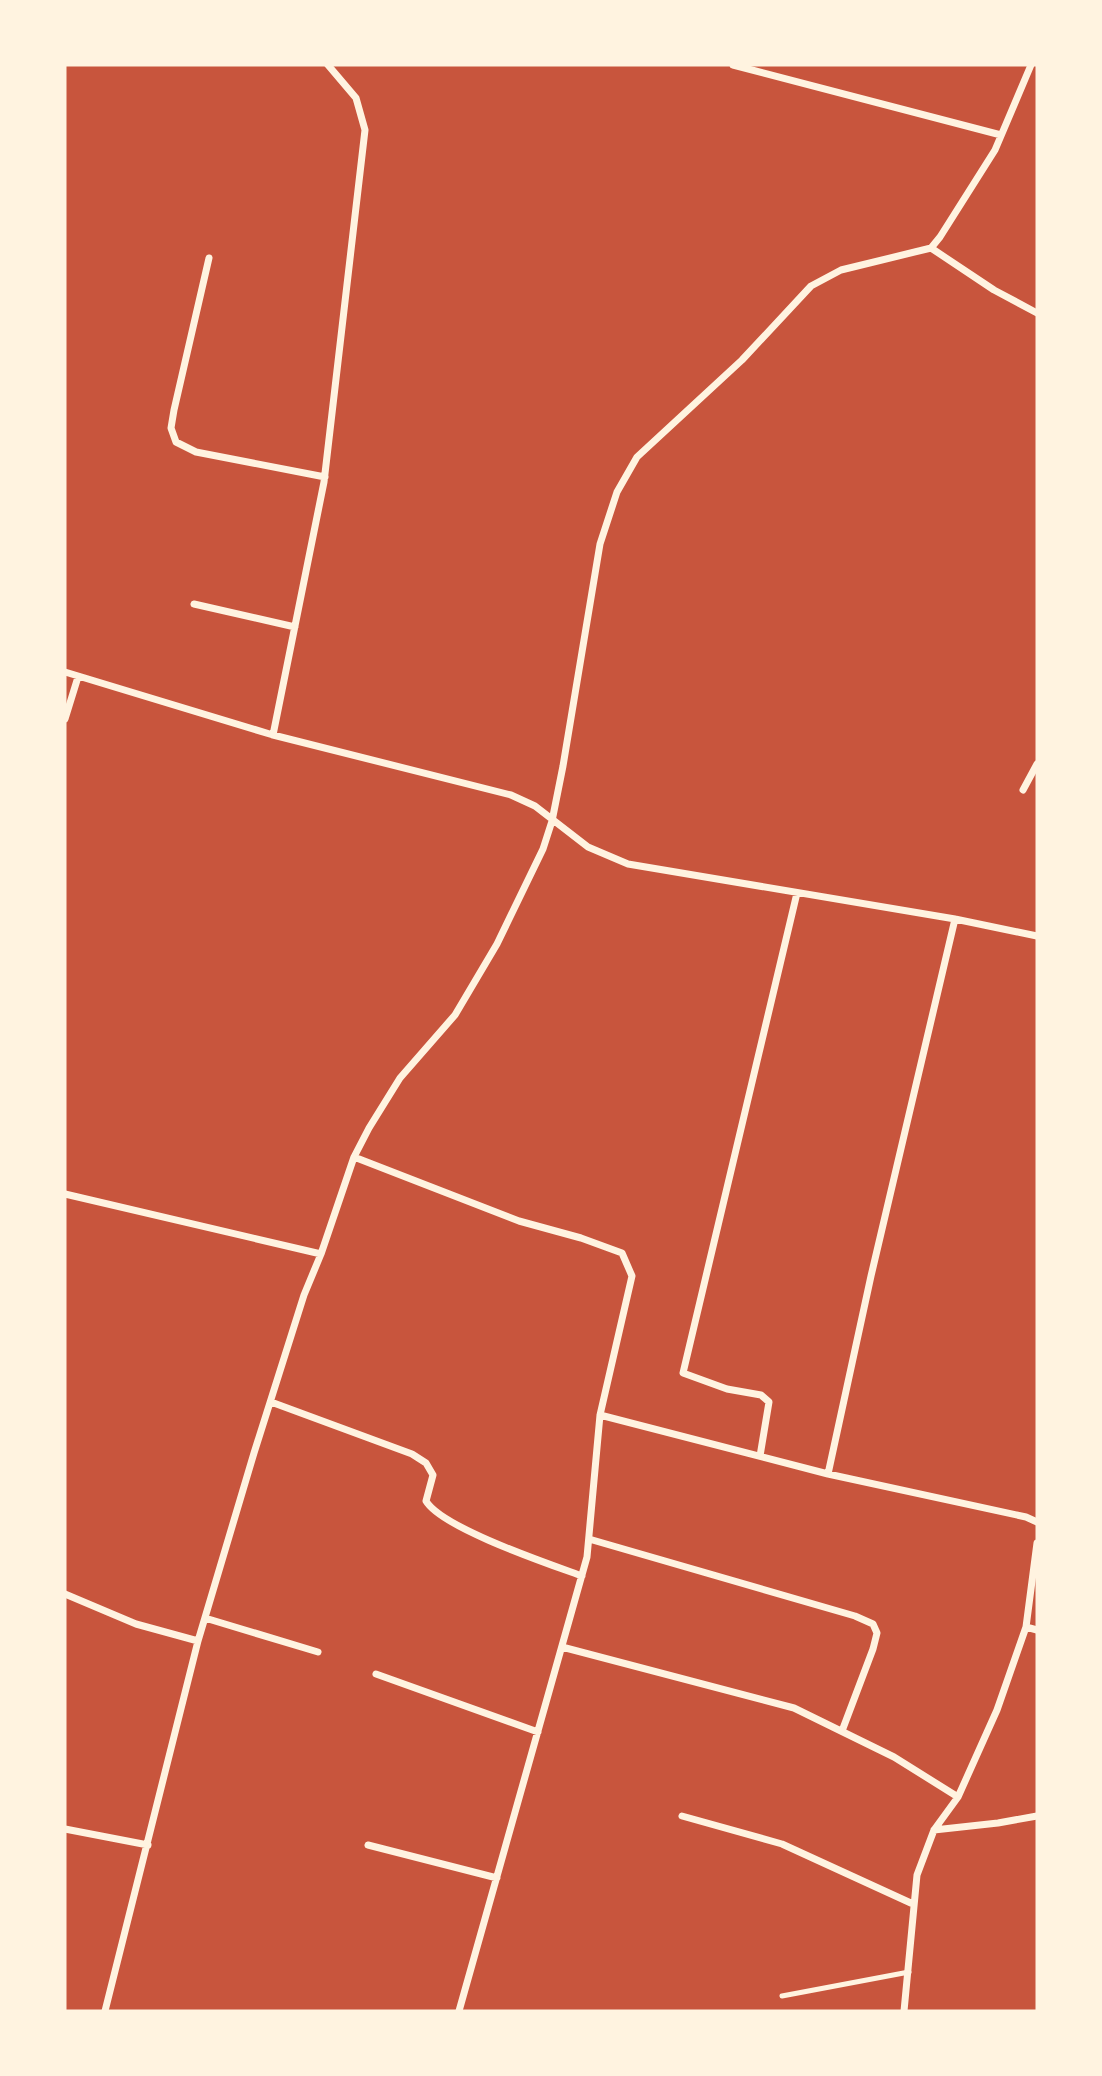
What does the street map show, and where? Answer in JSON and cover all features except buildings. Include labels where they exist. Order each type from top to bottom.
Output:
[{"type":"street","points":[[273,735],[325,477],[365,130],[356,98],[328,65]]},
{"type":"street","points":[[733,65],[1001,135]]},
{"type":"street","points":[[105,2011],[198,1642],[304,1296],[354,1157],[400,1078],[455,1015],[490,956],[533,873],[552,821],[600,544],[617,492],[637,457],[742,360],[811,286],[841,271],[931,248],[995,150],[1031,65]]},
{"type":"street","points":[[931,248],[995,290],[1037,313]]},
{"type":"street","points":[[209,258],[174,410],[171,428],[176,442],[196,452],[325,477]]},
{"type":"street","points":[[194,604],[295,627]]},
{"type":"street","points":[[65,672],[273,735],[511,795],[535,806],[589,847],[628,864],[955,919],[1037,936]]},
{"type":"street","points":[[65,719],[78,677]]},
{"type":"street","points":[[1023,790],[1037,764]]},
{"type":"street","points":[[760,1456],[769,1402],[761,1395],[727,1389],[682,1373],[797,893]]},
{"type":"street","points":[[828,1474],[871,1276],[955,919]]},
{"type":"street","points":[[354,1157],[519,1221],[581,1238],[622,1253],[632,1276],[600,1415],[587,1557],[459,2011]]},
{"type":"street","points":[[65,1194],[321,1254]]},
{"type":"street","points":[[271,1402],[412,1454],[426,1463],[433,1475],[426,1501],[438,1514],[530,1558],[582,1576]]},
{"type":"street","points":[[600,1415],[828,1474],[1026,1517],[1037,1522]]},
{"type":"street","points":[[589,1539],[855,1616],[873,1624],[877,1633],[873,1649],[842,1731]]},
{"type":"street","points":[[904,2011],[917,1875],[934,1830],[958,1797],[997,1710],[1026,1627],[1037,1543]]},
{"type":"street","points":[[65,1594],[136,1624],[198,1642]]},
{"type":"street","points":[[205,1618],[318,1652]]},
{"type":"street","points":[[1026,1627],[1037,1630]]},
{"type":"street","points":[[562,1647],[794,1707],[894,1757],[958,1797]]},
{"type":"street","points":[[376,1674],[538,1732]]},
{"type":"street","points":[[682,1816],[782,1844],[914,1904]]},
{"type":"street","points":[[934,1830],[1037,1816]]},
{"type":"street","points":[[65,1829],[148,1845]]},
{"type":"street","points":[[368,1845],[497,1878]]},
{"type":"lane","points":[[782,1996],[909,1972]]}]
